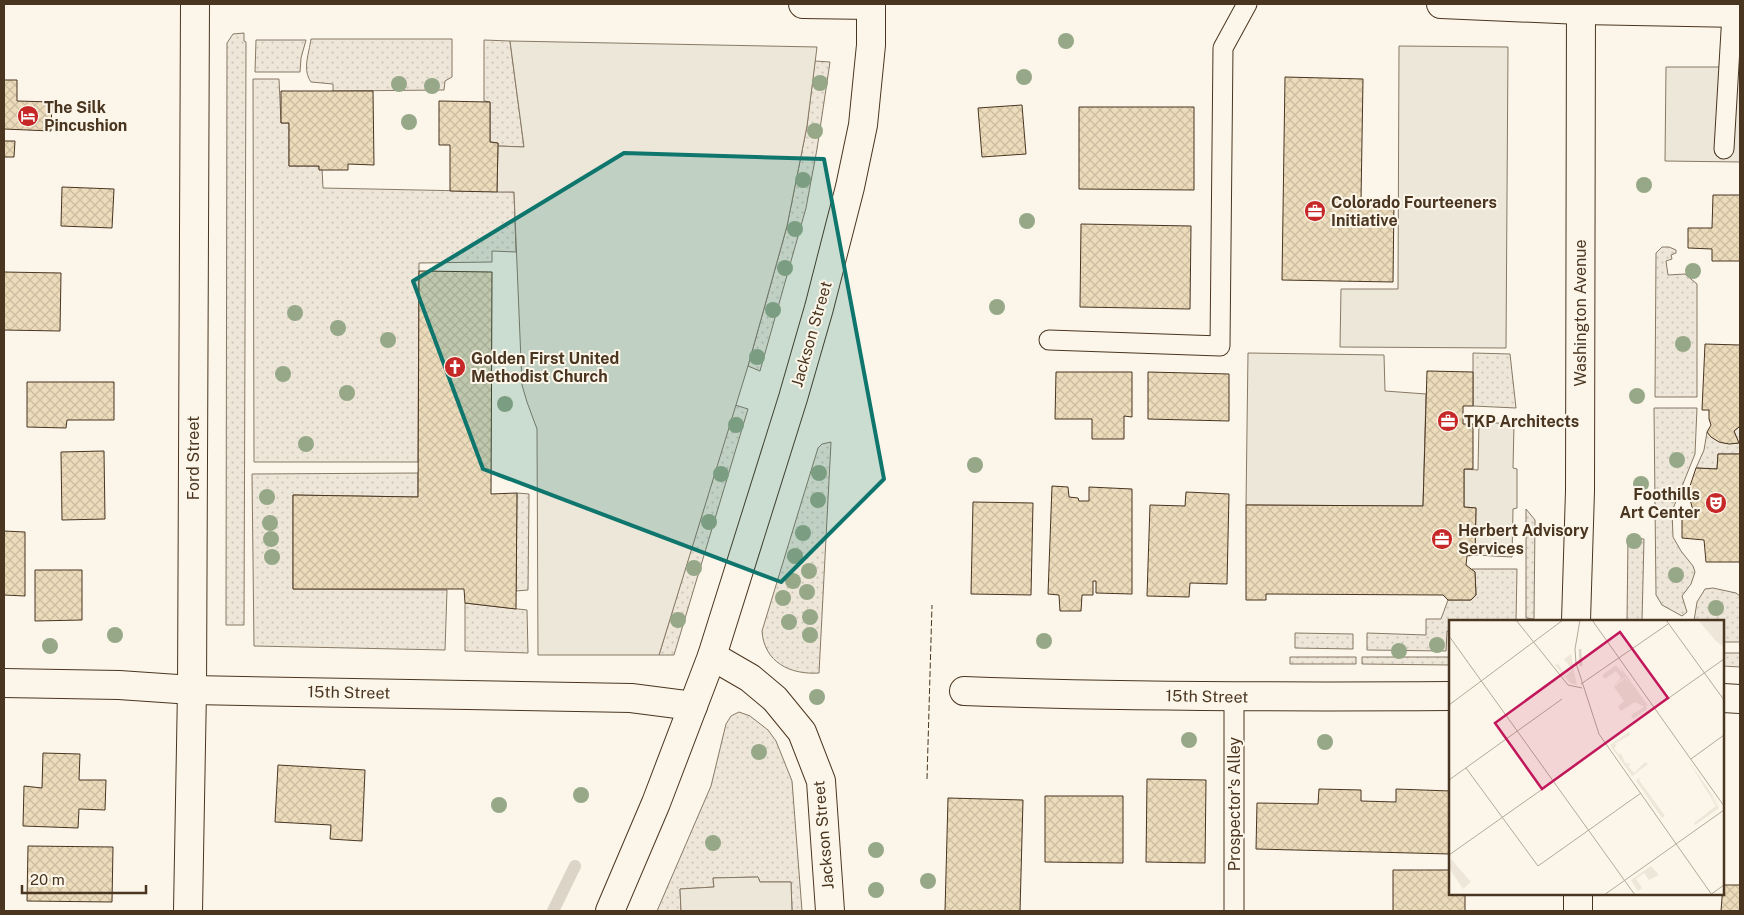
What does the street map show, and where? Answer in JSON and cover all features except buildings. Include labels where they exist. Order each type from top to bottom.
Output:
[{"type":"street","name":"Ford Street","points":[[188,911],[192,690],[195,4]]},
{"type":"street","points":[[803,4],[871,4]]},
{"type":"street","name":"Jackson Street","points":[[610,911],[656,803],[712,656],[793,398],[819,308],[850,187],[863,124],[871,45],[871,4]]},
{"type":"street","points":[[1441,4],[1581,7],[1736,14]]},
{"type":"street","name":"Washington Avenue","points":[[1576,620],[1580,491],[1581,7]]},
{"type":"street","name":"Jackson Street","points":[[712,656],[750,678],[775,698],[802,732],[821,781],[830,911]]},
{"type":"street","name":"15th Street","points":[[4,683],[127,686],[192,690],[632,698],[693,706]]},
{"type":"street","name":"15th Street","points":[[964,691],[1234,697],[1449,696]]},
{"type":"street","points":[[1724,698],[1740,698]]},
{"type":"street","points":[[1578,895],[1578,911]]},
{"type":"lane","points":[[1049,340],[1220,346],[1223,48],[1247,4]]},
{"type":"lane","points":[[1724,149],[1736,14]]},
{"type":"lane","name":"Prospector's Alley","points":[[1234,697],[1234,911]]},
{"type":"highlighted area","points":[[624,153],[824,159],[884,479],[781,582],[483,469],[413,281]]},
{"type":"shaded area","points":[[244,33],[244,41],[246,42],[244,625],[226,625],[227,43],[233,34]]},
{"type":"shaded area","points":[[311,39],[452,39],[452,77],[445,81],[444,90],[333,91],[333,84],[311,82],[308,77],[307,61]]},
{"type":"shaded area","points":[[256,40],[306,40],[301,58],[300,72],[255,72]]},
{"type":"shaded area","points":[[484,40],[510,41],[524,147],[498,146],[498,143],[490,142],[490,102],[484,101]]},
{"type":"shaded area","points":[[510,41],[817,47],[807,126],[787,226],[748,366],[659,655],[538,655],[537,429],[522,385],[514,192],[497,192],[498,146],[524,147]]},
{"type":"shaded area","points":[[1399,46],[1508,47],[1506,348],[1340,347],[1341,289],[1398,289]]},
{"type":"shaded area","points":[[815,61],[830,62],[817,149],[806,208],[760,371],[748,366],[787,226],[807,126]]},
{"type":"shaded area","points":[[1666,67],[1740,67],[1740,162],[1665,161]]},
{"type":"shaded area","points":[[253,79],[279,79],[281,123],[289,123],[289,166],[319,166],[319,169],[322,169],[323,188],[514,192],[516,252],[492,251],[492,262],[419,263],[418,462],[254,462]]},
{"type":"shaded area","points":[[1662,247],[1676,250],[1676,253],[1671,255],[1672,259],[1666,261],[1668,275],[1685,274],[1697,284],[1697,397],[1655,397],[1656,253]]},
{"type":"shaded area","points":[[1248,353],[1384,355],[1385,391],[1426,394],[1423,506],[1246,505]]},
{"type":"shaded area","points":[[1473,353],[1510,354],[1516,408],[1473,406]]},
{"type":"shaded area","points":[[735,405],[748,409],[674,655],[659,655]]},
{"type":"shaded area","points":[[1654,408],[1697,408],[1695,454],[1672,511],[1673,537],[1695,572],[1691,584],[1682,596],[1687,612],[1682,616],[1662,605],[1656,595]]},
{"type":"shaded area","points":[[1479,422],[1514,424],[1513,468],[1517,469],[1517,508],[1513,509],[1512,557],[1475,555],[1476,508],[1464,507],[1464,469],[1478,470]]},
{"type":"shaded area","points":[[1740,426],[1740,454],[1718,454],[1717,469],[1696,468],[1704,450],[1707,432],[1721,442],[1729,444],[1738,443],[1734,431]]},
{"type":"shaded area","points":[[831,442],[819,673],[798,672],[780,664],[773,658],[764,642],[762,631],[818,448],[822,444]]},
{"type":"shaded area","points":[[418,473],[418,497],[293,495],[293,589],[447,590],[445,650],[254,646],[252,474]]},
{"type":"shaded area","points":[[517,493],[529,494],[528,590],[516,591]]},
{"type":"shaded area","points":[[1526,509],[1535,520],[1534,619],[1526,618]]},
{"type":"shaded area","points":[[1628,538],[1644,539],[1642,620],[1627,620]]},
{"type":"shaded area","points":[[1472,569],[1517,569],[1516,620],[1449,620],[1446,651],[1367,650],[1367,633],[1426,635],[1426,619],[1441,619],[1448,600],[1471,600],[1476,595],[1475,572]]},
{"type":"shaded area","points":[[1713,588],[1736,593],[1740,596],[1740,642],[1724,642],[1724,620],[1694,620],[1697,602],[1705,589]]},
{"type":"shaded area","points":[[465,603],[527,610],[528,653],[465,651]]},
{"type":"shaded area","points":[[1295,633],[1353,634],[1353,649],[1295,648]]},
{"type":"shaded area","points":[[1724,653],[1740,653],[1740,667],[1724,666]]},
{"type":"shaded area","points":[[1290,657],[1356,657],[1356,664],[1290,664]]},
{"type":"shaded area","points":[[1362,657],[1449,657],[1449,665],[1362,664]]},
{"type":"shaded area","points":[[739,712],[750,716],[768,730],[776,741],[792,781],[802,911],[792,911],[791,882],[760,882],[758,877],[713,878],[714,887],[680,889],[681,911],[657,911],[711,786],[726,724],[731,716]]},
{"type":"shaded area","points":[[758,877],[760,882],[791,882],[792,911],[681,911],[680,889],[714,887],[713,878]]},
{"type":"waterway","points":[[553,911],[575,866]]},
{"type":"fence","points":[[927,779],[932,605]]},
{"type":"place","name":"The Silk Pincushion","points":[[28,116]]},
{"type":"place","name":"Colorado Fourteeners Initiative","points":[[1315,211]]},
{"type":"place","name":"Golden First United Methodist Church","points":[[455,367]]},
{"type":"place","name":"TKP Architects","points":[[1448,421]]},
{"type":"place","name":"Foothills Art Center","points":[[1716,503]]},
{"type":"place","name":"Herbert Advisory Services","points":[[1442,539]]}]
